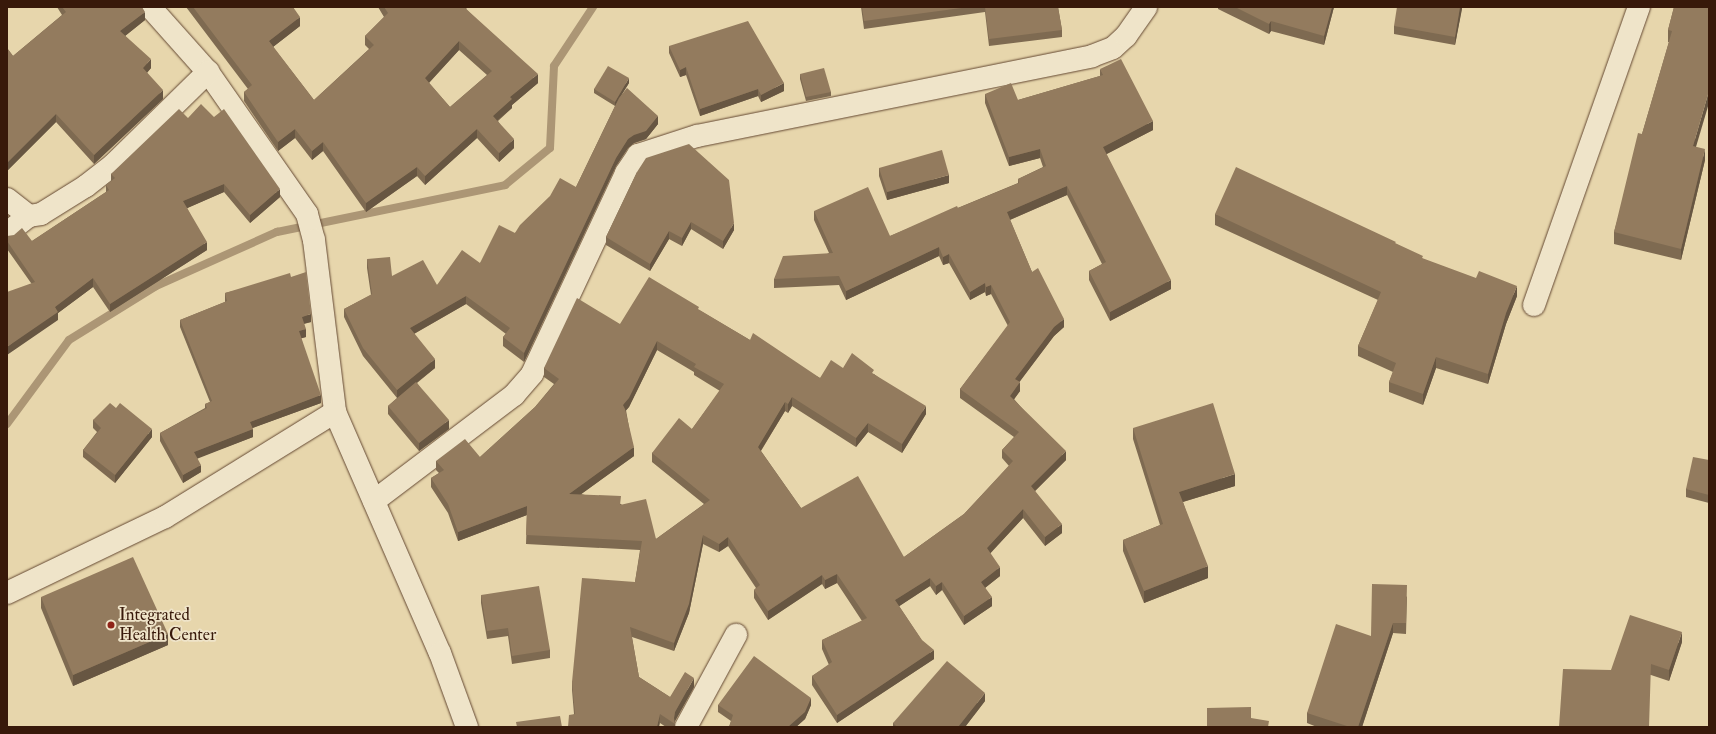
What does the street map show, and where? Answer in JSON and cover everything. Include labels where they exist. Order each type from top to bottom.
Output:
[{"type":"street","points":[[152,7],[208,72],[307,214],[314,240],[336,412],[440,653],[467,727]]},
{"type":"street","points":[[374,501],[514,395],[532,374],[626,173],[638,155],[697,136],[1092,56],[1113,48],[1126,36],[1146,7]]},
{"type":"street","points":[[1534,306],[1639,7]]},
{"type":"street","points":[[7,233],[29,216],[41,214],[86,186],[114,164],[208,72]]},
{"type":"street","points":[[7,199],[29,216]]},
{"type":"street","points":[[7,593],[165,517],[336,412]]},
{"type":"street","points":[[686,727],[736,635]]},
{"type":"building","points":[[62,7],[142,7],[145,12],[120,31],[151,59],[143,68],[163,90],[94,155],[56,114],[7,163],[7,48],[13,56],[66,12]]},
{"type":"building","points":[[193,7],[293,7],[300,17],[269,41],[314,100],[374,45],[365,36],[388,13],[384,7],[464,7],[538,74],[510,97],[512,99],[493,116],[514,139],[499,153],[477,129],[425,176],[417,167],[366,203],[323,142],[312,151],[295,129],[278,142],[244,92],[252,85]],"holes":[[[459,41],[492,71],[450,107],[425,78]]]},
{"type":"building","points":[[862,7],[969,7],[864,21]]},
{"type":"building","points":[[985,7],[1058,7],[1062,30],[989,39]]},
{"type":"building","points":[[1235,7],[1332,7],[1324,36],[1271,21],[1269,24]]},
{"type":"building","points":[[1397,7],[1460,7],[1455,37],[1394,26]]},
{"type":"building","points":[[1674,7],[1709,7],[1709,91],[1693,146],[1705,149],[1681,249],[1614,232],[1638,133],[1642,134],[1672,31],[1668,30]]},
{"type":"building","points":[[748,21],[784,83],[761,95],[758,89],[700,109],[686,67],[680,70],[669,46]]},
{"type":"building","points":[[1121,59],[1153,121],[1103,147],[1171,280],[1110,312],[1089,271],[1106,262],[1067,186],[1007,212],[1032,272],[1038,268],[1064,319],[1054,327],[1015,379],[1020,382],[1010,396],[1066,451],[1031,486],[1062,524],[1045,537],[1023,509],[987,548],[1000,567],[981,582],[992,597],[964,616],[942,582],[936,586],[930,578],[895,600],[922,640],[934,650],[837,715],[812,676],[832,662],[822,640],[867,618],[837,574],[825,580],[822,575],[768,611],[754,590],[760,585],[728,537],[719,544],[703,535],[689,604],[674,643],[630,627],[639,677],[670,697],[685,672],[694,678],[675,712],[675,724],[660,714],[657,727],[568,727],[569,715],[575,714],[572,682],[582,578],[635,582],[642,541],[526,535],[527,506],[458,532],[448,504],[431,478],[444,470],[436,461],[465,439],[480,457],[535,407],[559,379],[544,368],[577,298],[620,324],[649,277],[699,307],[698,309],[750,340],[753,333],[820,378],[831,360],[843,368],[852,353],[874,370],[872,373],[926,406],[902,444],[868,423],[856,438],[792,397],[788,404],[785,402],[758,447],[801,508],[858,476],[904,557],[964,514],[1013,461],[1002,450],[1019,432],[960,389],[1010,322],[991,285],[986,287],[985,283],[970,292],[949,254],[943,257],[939,247],[846,291],[839,276],[774,279],[783,256],[833,253],[814,211],[868,187],[890,236],[957,206],[958,208],[1019,183],[1018,179],[1046,166],[1040,149],[1009,157],[985,94],[1011,83],[1018,100],[1103,75],[1100,69]],"holes":[[[657,341],[696,364],[694,367],[724,384],[692,429],[679,418],[652,453],[710,500],[656,539],[646,499],[620,505],[621,496],[569,494],[634,447],[623,405],[629,398]]]},
{"type":"building","points":[[608,66],[629,78],[615,102],[594,89]]},
{"type":"building","points":[[824,68],[831,92],[806,97],[800,74]]},
{"type":"building","points":[[627,88],[658,116],[646,131],[634,135],[628,139],[616,158],[524,353],[503,337],[510,328],[466,296],[410,328],[435,359],[397,390],[363,348],[344,309],[372,294],[367,259],[390,257],[392,276],[423,260],[437,285],[462,250],[480,263],[499,225],[515,233],[520,225],[550,196],[560,178],[576,187],[619,98]]},
{"type":"building","points":[[201,104],[214,117],[224,109],[280,189],[250,215],[224,184],[183,201],[207,242],[110,304],[93,278],[55,307],[58,312],[7,347],[7,292],[35,282],[7,241],[7,236],[14,235],[22,228],[32,241],[109,190],[106,185],[115,178],[111,174],[179,109],[188,118]]},
{"type":"building","points":[[689,144],[729,180],[734,223],[723,241],[691,222],[682,238],[669,231],[650,264],[606,237],[637,172],[646,158]]},
{"type":"building","points":[[942,150],[949,175],[887,192],[879,168]]},
{"type":"building","points":[[1236,167],[1396,242],[1395,243],[1423,256],[1422,258],[1476,278],[1479,271],[1517,286],[1506,313],[1488,374],[1436,357],[1423,394],[1389,382],[1396,363],[1358,346],[1381,292],[1215,214]]},
{"type":"building","points":[[306,272],[311,314],[302,317],[306,329],[299,331],[321,395],[250,422],[253,429],[194,452],[201,465],[183,475],[160,433],[207,408],[205,404],[212,401],[180,320],[227,301],[225,293],[290,273],[291,277]]},
{"type":"building","points":[[416,382],[449,420],[419,443],[388,406]]},
{"type":"building","points":[[110,403],[116,408],[120,403],[152,429],[115,475],[83,450],[101,428],[93,420]]},
{"type":"building","points":[[1213,403],[1235,474],[1179,492],[1208,566],[1144,591],[1123,540],[1163,524],[1133,428]]},
{"type":"building","points":[[1693,457],[1709,460],[1709,495],[1686,489]]},
{"type":"building","name":"Integrated Health Center","points":[[133,557],[168,634],[73,675],[41,597]]},
{"type":"building","points":[[1372,584],[1407,585],[1406,623],[1393,623],[1358,727],[1350,727],[1307,713],[1336,624],[1371,636]]},
{"type":"building","points":[[539,586],[550,650],[512,656],[508,628],[487,631],[481,595]]},
{"type":"building","points":[[1630,615],[1682,632],[1669,670],[1651,664],[1649,727],[1559,727],[1563,669],[1611,670]]},
{"type":"building","points":[[754,656],[811,698],[805,712],[788,727],[729,727],[733,715],[718,705]]},
{"type":"building","points":[[947,661],[985,693],[958,727],[897,727],[893,723]]},
{"type":"building","points":[[1251,707],[1251,718],[1269,721],[1268,727],[1207,727],[1207,708]]},
{"type":"building","points":[[560,716],[562,727],[517,727],[516,722]]},
{"type":"waterway","points":[[7,424],[69,340],[156,286],[277,232],[505,185],[550,148],[554,66],[593,7]]},
{"type":"place","name":"Integrated Health Center","points":[[111,625]]}]
